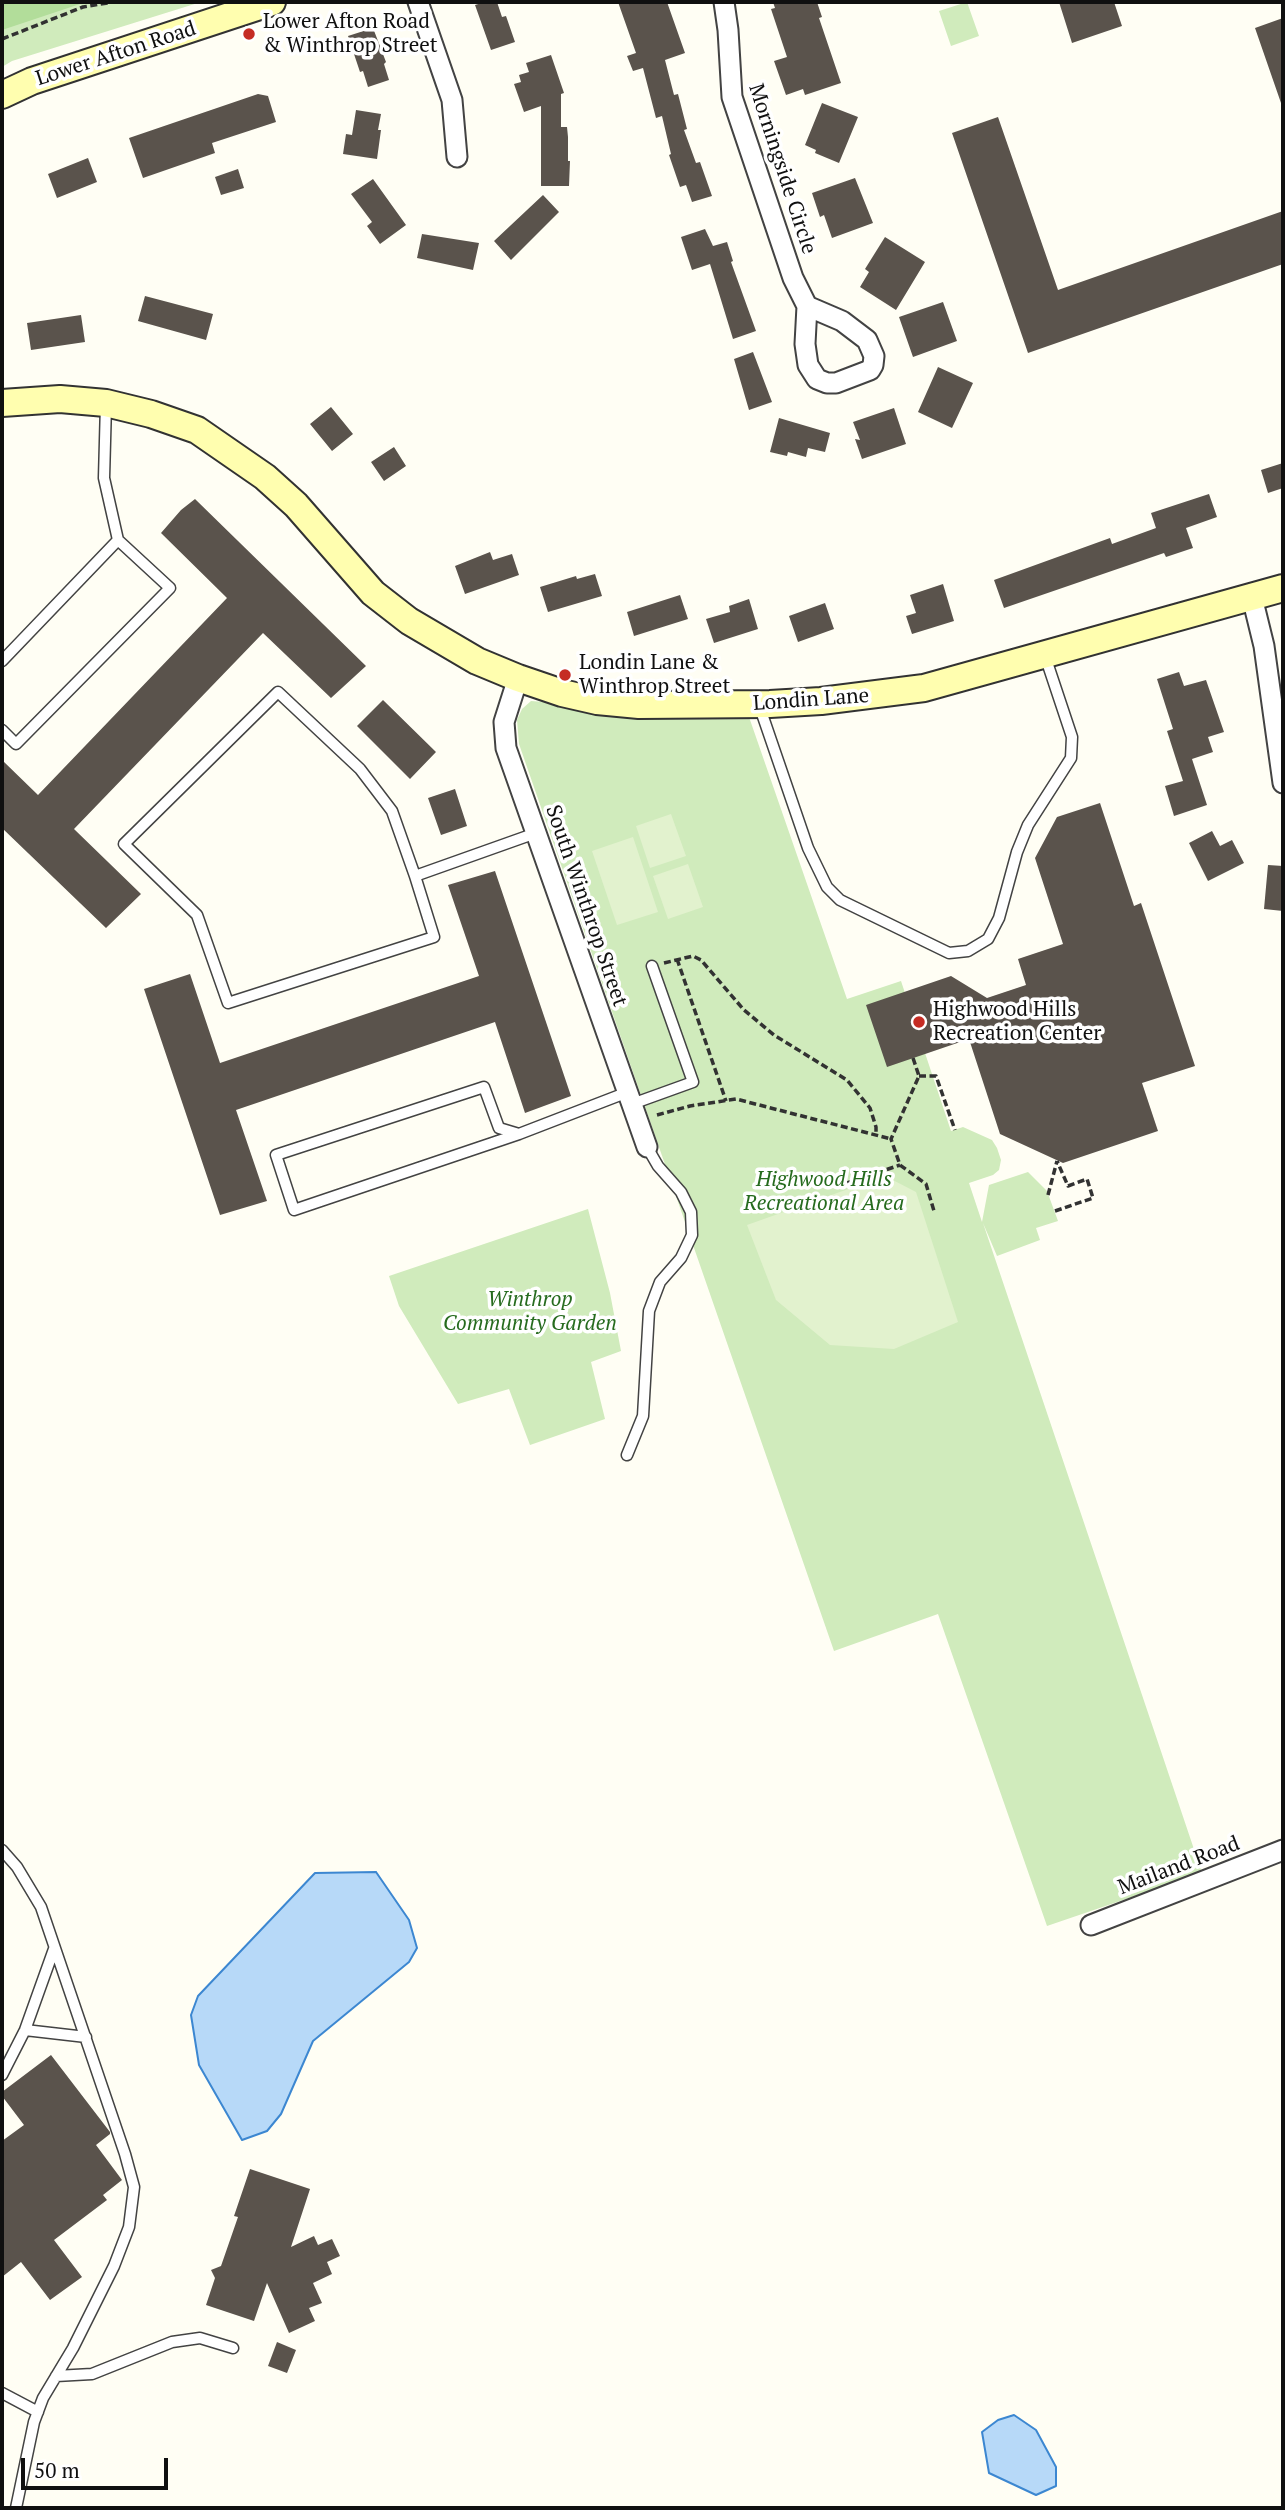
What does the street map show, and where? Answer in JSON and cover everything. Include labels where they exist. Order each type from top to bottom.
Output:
[{"type":"street","points":[[418,2],[452,100],[457,157]]},
{"type":"street","name":"Morningside Circle","points":[[724,2],[733,102],[793,278],[807,306]]},
{"type":"street","name":"Lower Afton Road","points":[[2,95],[32,81],[259,4]]},
{"type":"street","name":"Londin Lane","points":[[2,403],[60,399],[107,403],[151,414],[197,430],[265,477],[296,505],[373,593],[400,614],[453,648],[517,678],[562,694],[597,701],[639,705],[758,704],[821,701],[924,688],[1283,588]]},
{"type":"street","points":[[1252,597],[1264,646],[1283,783]]},
{"type":"street","name":"South Winthrop Street","points":[[517,678],[504,722],[506,748],[647,1147]]},
{"type":"street","name":"Mailand Road","points":[[1091,1925],[1283,1850]]},
{"type":"lane","points":[[2,730],[16,744],[170,588],[118,540],[104,478],[107,403]]},
{"type":"lane","points":[[2,661],[118,540]]},
{"type":"lane","points":[[758,704],[807,848],[827,887],[840,900],[949,953],[968,951],[988,939],[999,918],[1017,852],[1028,825],[1071,758],[1072,737],[1044,655]]},
{"type":"lane","points":[[278,692],[360,769],[392,811],[415,876],[434,937],[228,1003],[197,915],[124,844],[278,692]]},
{"type":"lane","points":[[415,876],[536,833]]},
{"type":"lane","points":[[519,1134],[499,1128],[485,1087],[276,1155],[294,1210],[519,1134],[633,1106],[693,1082],[652,966]]},
{"type":"lane","points":[[627,1455],[643,1416],[649,1311],[660,1282],[681,1258],[692,1235],[691,1212],[681,1192],[658,1166],[647,1147]]},
{"type":"lane","points":[[2,1850],[17,1867],[41,1907],[134,2187],[129,2227],[114,2266],[38,2412],[16,2508]]},
{"type":"lane","points":[[2,2076],[25,2031],[54,1949]]},
{"type":"lane","points":[[25,2031],[86,2037]]},
{"type":"lane","points":[[56,2375],[92,2374],[172,2342],[200,2338],[233,2348]]},
{"type":"lane","points":[[2,2393],[38,2412]]},
{"type":"path","points":[[2,38],[83,7],[113,2]]},
{"type":"path","points":[[652,966],[693,956],[701,960],[744,1010],[774,1035],[847,1080],[870,1108],[876,1136]]},
{"type":"path","points":[[677,959],[726,1101]]},
{"type":"path","points":[[913,1058],[919,1076],[891,1139],[900,1165],[926,1184],[934,1211]]},
{"type":"path","points":[[919,1076],[936,1076],[955,1130]]},
{"type":"path","points":[[633,1106],[690,1106],[736,1100],[891,1139]]},
{"type":"path","points":[[1048,1195],[1057,1161],[1068,1186],[1087,1179],[1093,1198],[1055,1211]]},
{"type":"path","points":[[847,1183],[900,1165]]},
{"type":"green space","points":[[2,2],[201,2],[12,61],[2,67]]},
{"type":"green space","points":[[2,2],[86,2],[2,30]]},
{"type":"green space","points":[[967,2],[979,36],[951,46],[939,11]]},
{"type":"green space","name":"Highwood Hills Recreational Area","points":[[531,701],[749,717],[847,999],[901,981],[951,1131],[963,1127],[992,1140],[997,1148],[1001,1160],[999,1170],[993,1175],[969,1183],[982,1222],[989,1185],[1028,1172],[1047,1191],[1058,1221],[1036,1228],[1040,1240],[997,1256],[983,1223],[1202,1873],[1047,1926],[938,1614],[834,1651],[519,744],[517,720],[522,709]]},
{"type":"green space","points":[[671,814],[686,856],[650,868],[636,826]]},
{"type":"green space","points":[[633,837],[658,912],[617,925],[592,851]]},
{"type":"green space","points":[[688,864],[703,907],[668,919],[653,876]]},
{"type":"green space","points":[[885,1176],[916,1192],[958,1322],[894,1349],[830,1345],[776,1300],[747,1225]]},
{"type":"green space","name":"Winthrop Community Garden","points":[[588,1209],[610,1293],[621,1351],[591,1362],[605,1419],[530,1445],[509,1389],[458,1404],[399,1306],[389,1276]]},
{"type":"water","points":[[376,1872],[409,1920],[417,1948],[409,1962],[313,2041],[281,2114],[267,2131],[242,2140],[199,2065],[191,2015],[198,1996],[315,1873]]},
{"type":"water","points":[[1014,2415],[1036,2430],[1056,2467],[1056,2486],[1036,2495],[989,2473],[982,2432],[998,2420]]},
{"type":"building","points":[[497,2],[502,17],[506,16],[515,42],[491,50],[475,5]]},
{"type":"building","points":[[618,2],[667,2],[685,53],[665,60],[674,95],[678,94],[687,129],[684,130],[696,163],[700,162],[712,196],[692,202],[686,185],[680,187],[669,155],[671,154],[662,116],[656,118],[643,68],[633,71],[627,56],[636,53]]},
{"type":"building","points":[[773,2],[817,2],[822,17],[819,18],[841,83],[805,95],[803,89],[786,95],[774,61],[787,57],[771,9],[775,8]]},
{"type":"building","points":[[1059,2],[1114,2],[1122,26],[1072,43]]},
{"type":"building","points":[[1283,18],[1283,102],[1281,103],[1255,28]]},
{"type":"building","points":[[373,28],[386,62],[384,64],[389,80],[368,87],[348,36]]},
{"type":"building","points":[[551,55],[564,93],[561,94],[561,127],[567,127],[569,186],[541,186],[541,106],[524,112],[514,84],[521,82],[519,75],[529,72],[526,63]]},
{"type":"building","points":[[258,94],[268,96],[276,122],[212,143],[215,153],[143,178],[129,138]]},
{"type":"building","points":[[822,103],[858,117],[839,163],[815,153],[816,150],[805,145]]},
{"type":"building","points":[[356,110],[381,114],[377,159],[343,154],[346,134],[352,135]]},
{"type":"building","points":[[998,117],[1058,290],[1283,211],[1283,264],[1028,353],[952,133]]},
{"type":"building","points":[[88,158],[97,182],[57,198],[48,174]]},
{"type":"building","points":[[238,169],[244,188],[221,195],[215,177]]},
{"type":"building","points":[[855,178],[873,223],[832,238],[824,215],[820,217],[812,193]]},
{"type":"building","points":[[373,179],[406,225],[380,244],[367,226],[372,222],[351,194]]},
{"type":"building","points":[[543,195],[559,212],[511,260],[494,241]]},
{"type":"building","points":[[705,229],[713,246],[727,242],[733,261],[731,262],[756,331],[733,339],[710,264],[692,270],[681,237]]},
{"type":"building","points":[[422,234],[479,243],[473,270],[417,258]]},
{"type":"building","points":[[885,237],[925,262],[896,310],[860,287],[869,272],[865,269]]},
{"type":"building","points":[[145,296],[213,314],[206,340],[138,321]]},
{"type":"building","points":[[943,302],[957,341],[913,357],[899,317]]},
{"type":"building","points":[[81,315],[85,342],[31,350],[27,323]]},
{"type":"building","points":[[753,352],[772,402],[749,410],[734,359]]},
{"type":"building","points":[[938,367],[973,383],[952,428],[918,412]]},
{"type":"building","points":[[331,407],[353,434],[332,451],[310,424]]},
{"type":"building","points":[[894,408],[906,444],[862,459],[855,439],[860,440],[853,422]]},
{"type":"building","points":[[779,418],[830,433],[825,452],[808,448],[806,457],[788,452],[787,456],[770,452]]},
{"type":"building","points":[[394,447],[406,466],[384,481],[371,462]]},
{"type":"building","points":[[1283,463],[1283,488],[1268,493],[1261,470]]},
{"type":"building","points":[[1209,494],[1217,517],[1186,528],[1193,548],[1166,557],[1164,553],[1004,608],[994,580],[1110,538],[1112,544],[1156,528],[1151,513]]},
{"type":"building","points":[[195,499],[366,666],[331,698],[263,633],[74,829],[141,894],[106,928],[2,828],[2,760],[38,795],[227,598],[161,533],[181,510]]},
{"type":"building","points":[[490,552],[493,560],[512,554],[519,575],[465,594],[455,566]]},
{"type":"building","points":[[595,574],[602,596],[548,612],[540,587],[576,576],[577,579]]},
{"type":"building","points":[[943,584],[954,621],[912,634],[906,616],[916,613],[910,595]]},
{"type":"building","points":[[680,595],[688,619],[634,636],[627,612]]},
{"type":"building","points":[[749,599],[758,629],[714,643],[706,619],[730,612],[729,606]]},
{"type":"building","points":[[825,603],[834,629],[798,642],[789,616]]},
{"type":"building","points":[[1179,672],[1184,686],[1206,680],[1224,732],[1208,737],[1213,752],[1192,759],[1207,805],[1174,816],[1165,786],[1183,781],[1167,731],[1173,729],[1157,679]]},
{"type":"building","points":[[383,700],[436,752],[410,779],[357,726]]},
{"type":"building","points":[[455,789],[467,826],[441,835],[428,798]]},
{"type":"building","points":[[1100,803],[1134,906],[1141,903],[1195,1066],[1142,1083],[1158,1131],[1063,1163],[1000,1134],[969,1039],[887,1067],[866,1005],[951,976],[987,998],[1026,985],[1018,959],[1063,944],[1035,858],[1057,817]]},
{"type":"building","points":[[1212,831],[1220,846],[1232,840],[1244,863],[1208,881],[1189,843]]},
{"type":"building","points":[[1268,865],[1283,866],[1283,911],[1264,909]]},
{"type":"building","points":[[495,871],[571,1096],[525,1113],[495,1022],[236,1110],[267,1201],[220,1215],[144,989],[190,974],[220,1063],[479,976],[448,885]]},
{"type":"building","points":[[51,2055],[110,2132],[96,2145],[122,2180],[103,2195],[107,2200],[54,2240],[82,2277],[50,2300],[21,2262],[2,2277],[2,2141],[24,2125],[2,2096],[2,2092]]},
{"type":"building","points":[[250,2169],[310,2189],[291,2247],[314,2236],[318,2245],[332,2239],[340,2256],[327,2262],[332,2274],[313,2283],[322,2303],[309,2308],[315,2321],[289,2333],[267,2283],[254,2321],[206,2305],[215,2278],[211,2270],[221,2266],[238,2217],[234,2216]]},
{"type":"building","points":[[277,2342],[296,2350],[287,2373],[268,2366]]},
{"type":"place","name":"Lower Afton Road & Winthrop Street","points":[[249,34]]},
{"type":"place","name":"Londin Lane & Winthrop Street","points":[[565,675]]},
{"type":"place","name":"Highwood Hills Recreation Center","points":[[919,1022]]}]
